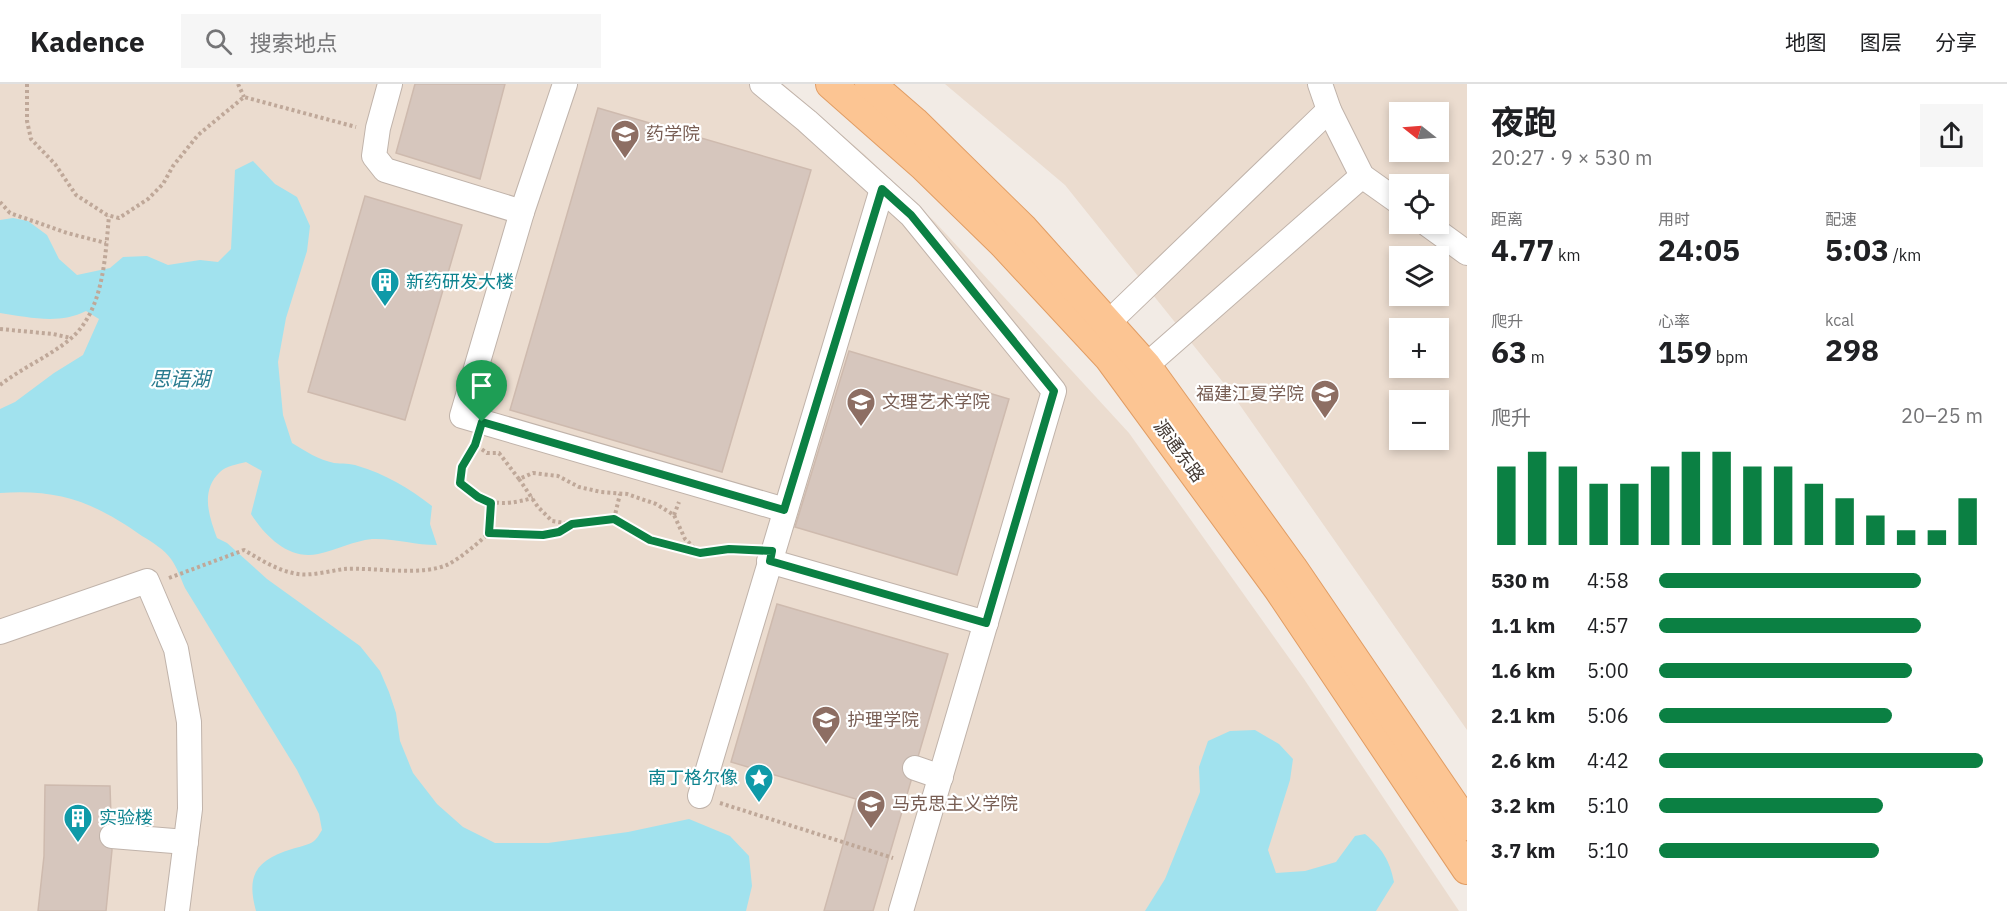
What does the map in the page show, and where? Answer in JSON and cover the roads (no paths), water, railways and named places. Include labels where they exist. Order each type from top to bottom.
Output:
[{"type":"main road","name":"源通东路","points":[[831,84],[924,166],[979,220],[1100,329]]},
{"type":"main road","name":"源通东路","points":[[870,84],[914,122],[1023,229],[1100,329],[1292,568],[1467,825]]},
{"type":"main road","name":"源通东路","points":[[1137,373],[1467,869]]},
{"type":"street","points":[[390,84],[378,128],[374,156],[385,170],[522,212]]},
{"type":"street","points":[[762,84],[807,121],[911,215],[1054,391],[901,911]]},
{"type":"street","points":[[1320,84],[1329,110],[1362,176],[1389,195]]},
{"type":"street","points":[[558,86],[462,416],[478,433],[784,510]]},
{"type":"street","points":[[1100,329],[1329,110]]},
{"type":"street","points":[[1137,373],[1362,176]]},
{"type":"street","points":[[700,796],[882,189]]},
{"type":"street","points":[[1441,234],[1467,253]]},
{"type":"street","points":[[771,556],[986,623]]},
{"type":"street","points":[[0,632],[147,581],[176,649],[189,722],[190,809],[177,911]]},
{"type":"street","points":[[915,768],[941,777]]},
{"type":"street","points":[[112,836],[186,842]]},
{"type":"water","name":"思语湖","points":[[253,161],[275,184],[297,197],[310,226],[307,251],[286,318],[278,362],[283,415],[292,443],[323,460],[355,465],[378,473],[423,499],[432,506],[430,524],[437,545],[372,539],[318,554],[297,554],[279,545],[251,514],[262,471],[246,462],[222,470],[210,487],[209,512],[217,538],[227,543],[267,579],[360,646],[380,671],[389,692],[396,713],[400,741],[413,773],[437,804],[463,827],[495,843],[548,843],[628,832],[689,819],[730,836],[749,856],[752,886],[746,911],[256,911],[252,888],[257,871],[270,858],[315,840],[322,830],[319,814],[297,770],[185,588],[173,562],[154,544],[125,524],[92,506],[40,493],[0,493],[0,409],[15,402],[83,355],[99,319],[86,311],[54,319],[0,313],[0,220],[13,218],[28,221],[47,235],[59,259],[77,275],[110,268],[123,257],[147,256],[168,265],[200,260],[218,262],[231,249],[235,170]]},
{"type":"water","points":[[1255,730],[1279,744],[1293,759],[1290,780],[1268,850],[1276,873],[1305,871],[1336,862],[1355,836],[1365,834],[1384,855],[1394,882],[1376,911],[1145,911],[1165,879],[1200,792],[1199,767],[1208,741],[1230,731]]},
{"type":"place","name":"药学院","points":[[625,160]]},
{"type":"place","name":"新药研发大楼","points":[[385,308]]},
{"type":"place","name":"福建江夏学院","points":[[1325,420]]},
{"type":"place","name":"文理艺术学院","points":[[861,428]]},
{"type":"place","name":"护理学院","points":[[826,746]]},
{"type":"place","name":"南丁格尔像","points":[[759,804]]},
{"type":"place","name":"马克思主义学院","points":[[871,830]]},
{"type":"place","name":"实验楼","points":[[78,844]]}]
